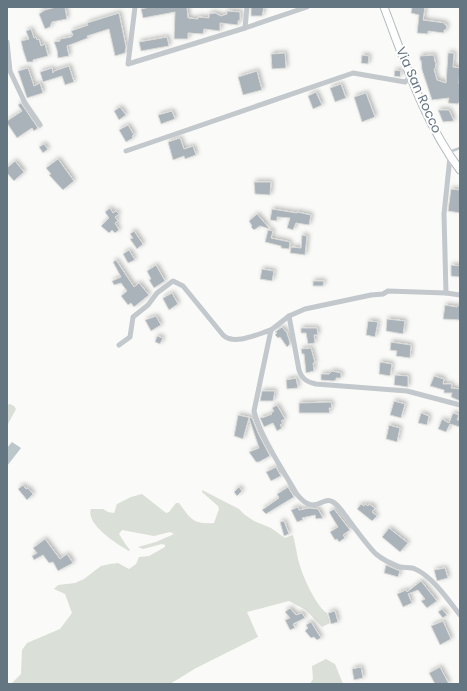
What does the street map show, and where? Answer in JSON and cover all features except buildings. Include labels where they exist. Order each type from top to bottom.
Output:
[{"type":"street","points":[[135,7],[128,64],[246,28],[307,7]]},
{"type":"street","points":[[246,28],[247,7]]},
{"type":"street","name":"Via San Rocco","points":[[384,7],[411,77],[429,118],[449,155],[460,170]]},
{"type":"street","points":[[7,42],[10,71],[25,103],[40,125]]},
{"type":"street","points":[[126,151],[353,73],[405,82],[411,77]]},
{"type":"street","points":[[446,293],[444,214],[449,155]]},
{"type":"street","points":[[119,345],[130,337],[133,317],[148,304],[157,293],[173,281],[183,286],[223,335],[230,340],[238,340],[271,330],[289,316],[305,309],[371,295],[384,294],[388,291],[446,293],[460,295]]},
{"type":"street","points":[[289,316],[299,370],[301,376],[307,382],[407,391],[460,405]]},
{"type":"street","points":[[271,330],[254,411],[256,419],[266,440],[296,493],[302,501],[308,505],[315,505],[328,500],[333,502],[376,554],[388,562],[400,567],[414,569],[420,572],[440,589],[460,615]]},
{"type":"lane","points":[[449,155],[460,148]]},
{"type":"shaded area","points":[[10,404],[16,409],[7,426],[7,405]]},
{"type":"shaded area","points":[[12,442],[21,448],[7,466],[7,448]]},
{"type":"shaded area","points":[[202,490],[239,509],[254,521],[271,528],[285,538],[293,535],[305,580],[320,606],[327,613],[330,623],[322,627],[306,610],[289,601],[247,612],[258,637],[196,668],[170,684],[11,684],[21,674],[22,650],[27,643],[60,629],[72,613],[65,594],[54,589],[58,585],[75,583],[84,579],[101,566],[118,563],[129,569],[136,564],[139,557],[149,556],[165,547],[165,545],[162,544],[143,549],[138,547],[156,542],[174,534],[170,532],[154,536],[122,530],[119,534],[130,550],[129,551],[97,527],[90,515],[91,509],[103,509],[114,513],[117,504],[131,497],[142,494],[166,513],[169,512],[176,503],[179,503],[186,513],[197,522],[214,523],[219,509],[218,506],[202,492]]},
{"type":"shaded area","points":[[326,659],[335,664],[343,684],[310,684],[313,679],[312,666]]}]
